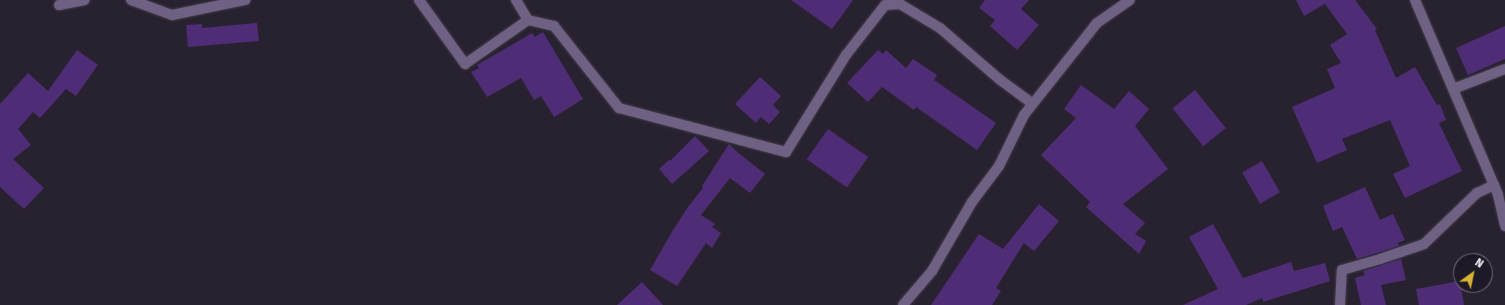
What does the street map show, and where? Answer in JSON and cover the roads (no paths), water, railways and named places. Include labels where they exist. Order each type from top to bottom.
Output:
[{"type":"street","points":[[59,5],[86,0]]},
{"type":"street","points":[[130,0],[172,15],[245,0]]},
{"type":"street","points":[[419,0],[465,64],[528,20]]},
{"type":"street","points":[[516,0],[528,20],[554,26],[619,108],[786,152],[846,55],[885,6],[900,4],[940,28],[999,79],[1033,104]]},
{"type":"street","points":[[903,305],[932,271],[972,202],[999,166],[1024,115],[1097,23],[1130,0]]},
{"type":"street","points":[[1415,0],[1498,195],[1505,226]]},
{"type":"street","points":[[1453,89],[1505,69]]},
{"type":"street","points":[[1340,305],[1342,270],[1424,244],[1477,193],[1494,185]]}]
